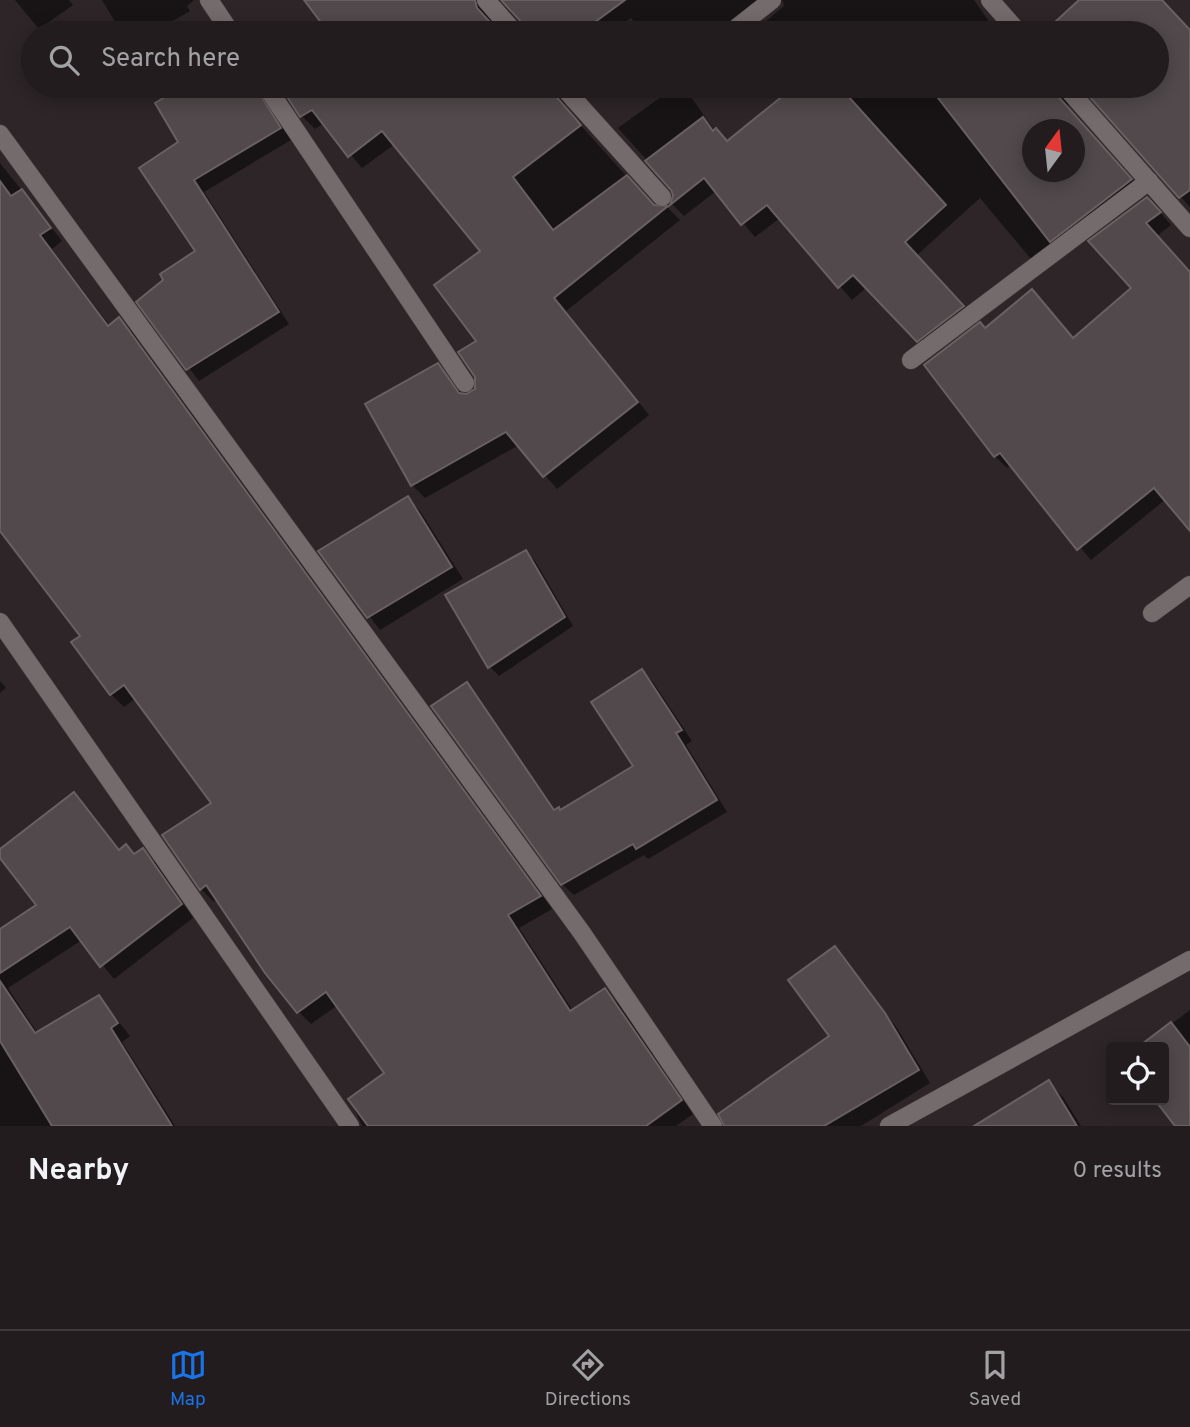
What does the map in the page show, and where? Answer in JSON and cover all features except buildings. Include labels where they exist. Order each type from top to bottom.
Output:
[{"type":"street","points":[[209,0],[223,21]]},
{"type":"street","points":[[486,0],[504,21]]},
{"type":"street","points":[[745,21],[772,0]]},
{"type":"street","points":[[990,0],[1008,21]]},
{"type":"street","points":[[274,98],[466,383]]},
{"type":"street","points":[[573,98],[662,197]]},
{"type":"street","points":[[1076,98],[1190,228]]},
{"type":"street","points":[[0,134],[582,933],[713,1126]]},
{"type":"street","points":[[911,360],[1149,181]]},
{"type":"street","points":[[1152,613],[1190,585]]},
{"type":"street","points":[[0,622],[350,1126]]},
{"type":"street","points":[[889,1126],[1190,960]]}]
